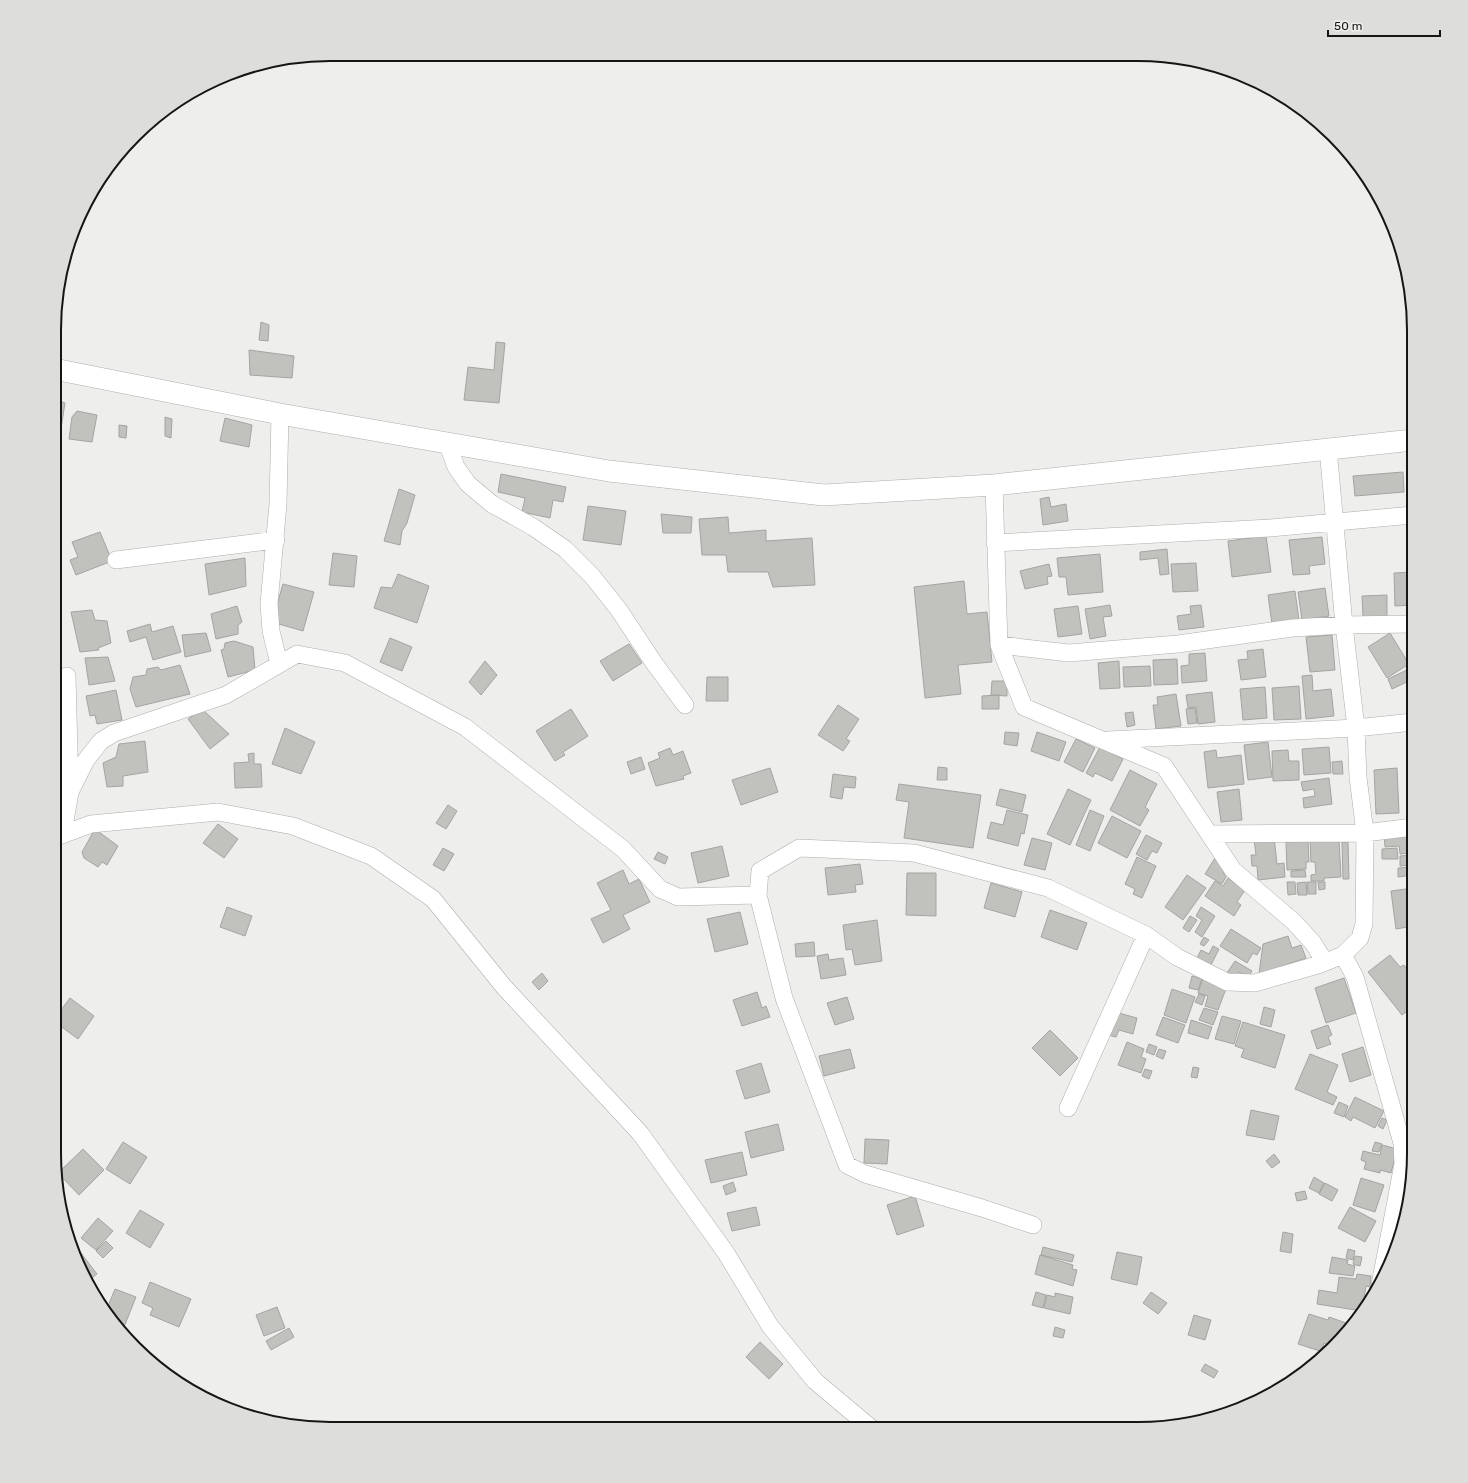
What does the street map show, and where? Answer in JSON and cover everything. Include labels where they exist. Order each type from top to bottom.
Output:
[{"type":"street","points":[[61,370],[280,414],[609,471],[824,495],[994,485],[1407,441]]},
{"type":"street","points":[[279,664],[271,631],[269,604],[276,540],[280,414]]},
{"type":"street","points":[[446,442],[456,467],[468,484],[492,504],[533,527],[565,549],[592,576],[619,610],[654,663],[685,704]]},
{"type":"street","points":[[1033,1225],[982,1208],[865,1174],[847,1165],[784,998],[758,895],[760,871],[799,848],[914,853],[1048,888],[1146,935],[1176,956],[1227,982],[1255,983],[1325,962],[1342,955],[1360,938],[1363,932],[1365,833],[1358,777],[1356,728],[1344,625],[1328,448]]},
{"type":"street","points":[[994,485],[999,645],[1024,707],[1164,766],[1233,870],[1294,922],[1313,943],[1325,962]]},
{"type":"street","points":[[995,543],[1270,528],[1407,515]]},
{"type":"street","points":[[116,560],[276,540]]},
{"type":"street","points":[[999,645],[1069,653],[1178,644],[1293,628],[1344,625],[1407,624]]},
{"type":"street","points":[[70,792],[86,760],[101,741],[114,733],[226,695],[297,654],[345,663],[465,727],[623,849],[660,889],[678,897],[758,895]]},
{"type":"street","points":[[61,829],[64,827],[70,792],[67,676]]},
{"type":"street","points":[[1104,740],[1356,728],[1407,723]]},
{"type":"street","points":[[61,835],[91,824],[218,812],[293,826],[371,856],[433,899],[504,986],[640,1133],[726,1253],[770,1326],[814,1381],[864,1422]]},
{"type":"street","points":[[1209,834],[1365,833],[1407,828]]},
{"type":"street","points":[[1068,1108],[1146,935]]},
{"type":"street","points":[[1342,955],[1355,977],[1402,1142],[1403,1164],[1391,1244]]},
{"type":"building","points":[[261,322],[269,325],[268,341],[259,340]]},
{"type":"building","points":[[496,342],[505,343],[499,403],[464,400],[468,367],[494,370]]},
{"type":"building","points":[[249,350],[294,356],[292,378],[250,375]]},
{"type":"building","points":[[61,402],[65,403],[61,428]]},
{"type":"building","points":[[77,411],[97,415],[92,442],[69,439],[72,417]]},
{"type":"building","points":[[165,417],[172,419],[171,438],[165,436]]},
{"type":"building","points":[[225,418],[252,425],[249,447],[220,441]]},
{"type":"building","points":[[119,425],[127,426],[126,438],[119,437]]},
{"type":"building","points":[[1403,472],[1404,492],[1355,496],[1353,476]]},
{"type":"building","points":[[501,474],[566,487],[563,502],[553,500],[550,518],[522,512],[525,498],[498,492]]},
{"type":"building","points":[[399,489],[415,495],[407,523],[402,531],[400,545],[384,541]]},
{"type":"building","points":[[1049,497],[1051,507],[1066,504],[1068,521],[1043,525],[1040,499]]},
{"type":"building","points":[[588,506],[626,511],[621,545],[583,540]]},
{"type":"building","points":[[661,514],[692,517],[691,533],[663,533]]},
{"type":"building","points":[[728,517],[729,533],[766,530],[766,541],[812,538],[815,585],[773,587],[768,572],[728,572],[726,555],[702,555],[699,519]]},
{"type":"building","points":[[100,532],[112,561],[76,575],[70,560],[78,557],[72,542]]},
{"type":"building","points":[[1266,536],[1271,572],[1232,577],[1228,541]]},
{"type":"building","points":[[1322,537],[1325,564],[1309,566],[1310,574],[1293,575],[1289,540]]},
{"type":"building","points":[[1167,549],[1169,574],[1160,575],[1158,558],[1140,560],[1140,552]]},
{"type":"building","points":[[333,553],[357,556],[354,587],[329,585]]},
{"type":"building","points":[[1100,554],[1103,592],[1068,595],[1066,577],[1059,577],[1057,558]]},
{"type":"building","points":[[245,558],[246,586],[209,595],[205,564]]},
{"type":"building","points":[[1196,563],[1198,591],[1173,592],[1171,564]]},
{"type":"building","points":[[1049,564],[1052,576],[1047,577],[1048,584],[1025,589],[1020,571]]},
{"type":"building","points":[[1407,572],[1407,605],[1395,606],[1394,573]]},
{"type":"building","points":[[398,574],[429,586],[417,623],[374,608],[381,587],[392,588]]},
{"type":"building","points":[[964,581],[967,614],[987,612],[992,662],[958,665],[961,694],[925,698],[914,587]]},
{"type":"building","points":[[283,584],[314,592],[303,631],[272,622]]},
{"type":"building","points":[[1325,588],[1329,616],[1302,620],[1298,592]]},
{"type":"building","points":[[1295,591],[1299,620],[1272,624],[1268,595]]},
{"type":"building","points":[[1387,595],[1387,616],[1363,617],[1362,596]]},
{"type":"building","points":[[1110,605],[1112,616],[1103,617],[1106,636],[1090,639],[1085,609]]},
{"type":"building","points":[[1201,605],[1204,627],[1179,630],[1177,616],[1191,614],[1190,606]]},
{"type":"building","points":[[237,606],[242,622],[238,625],[238,634],[216,639],[211,614]]},
{"type":"building","points":[[1078,606],[1082,634],[1058,637],[1054,609]]},
{"type":"building","points":[[92,610],[95,620],[107,621],[111,643],[98,648],[99,650],[80,652],[71,612]]},
{"type":"building","points":[[150,624],[152,632],[173,626],[181,652],[153,660],[146,637],[130,642],[127,631]]},
{"type":"building","points":[[206,633],[211,651],[185,657],[182,635]]},
{"type":"building","points":[[1390,633],[1407,661],[1407,665],[1387,678],[1368,647]]},
{"type":"building","points":[[1332,635],[1335,670],[1310,672],[1306,637]]},
{"type":"building","points":[[390,638],[412,647],[402,671],[380,662]]},
{"type":"building","points":[[234,641],[253,647],[255,670],[228,677],[221,650],[224,649],[225,643]]},
{"type":"building","points":[[629,644],[642,663],[613,681],[600,661]]},
{"type":"building","points":[[1263,649],[1266,677],[1241,680],[1238,660],[1248,659],[1247,651]]},
{"type":"building","points":[[1205,653],[1207,681],[1182,683],[1181,666],[1189,665],[1189,654]]},
{"type":"building","points":[[108,657],[115,681],[89,685],[85,658]]},
{"type":"building","points":[[1177,659],[1178,684],[1154,685],[1153,660]]},
{"type":"building","points":[[485,661],[497,675],[481,695],[469,682]]},
{"type":"building","points":[[1119,661],[1120,688],[1100,689],[1098,663]]},
{"type":"building","points":[[180,665],[190,694],[136,707],[130,689],[133,677],[146,675],[147,669],[158,667],[161,670]]},
{"type":"building","points":[[1150,666],[1151,686],[1124,687],[1123,667]]},
{"type":"building","points":[[1407,670],[1407,682],[1392,689],[1388,679]]},
{"type":"building","points":[[1312,675],[1313,691],[1331,689],[1334,716],[1306,719],[1302,676]]},
{"type":"building","points":[[707,677],[728,677],[728,701],[706,701]]},
{"type":"building","points":[[992,681],[1007,681],[1007,696],[991,695]]},
{"type":"building","points":[[1299,686],[1301,719],[1274,720],[1272,688]]},
{"type":"building","points":[[1265,687],[1267,718],[1243,720],[1240,689]]},
{"type":"building","points":[[116,690],[122,720],[97,724],[95,715],[90,716],[86,696]]},
{"type":"building","points":[[1212,692],[1215,722],[1198,724],[1196,707],[1188,708],[1186,695]]},
{"type":"building","points":[[1176,694],[1181,726],[1156,729],[1153,705],[1158,705],[1157,697]]},
{"type":"building","points":[[999,695],[999,709],[982,709],[982,696]]},
{"type":"building","points":[[838,705],[859,719],[846,739],[850,741],[843,751],[818,735]]},
{"type":"building","points":[[1195,708],[1197,723],[1188,724],[1186,709]]},
{"type":"building","points":[[202,709],[229,734],[210,749],[188,719]]},
{"type":"building","points":[[571,709],[588,736],[563,752],[565,755],[555,761],[536,731]]},
{"type":"building","points":[[1133,712],[1135,725],[1127,727],[1125,713]]},
{"type":"building","points":[[285,728],[315,742],[301,774],[272,764]]},
{"type":"building","points":[[1005,732],[1019,733],[1017,746],[1004,744]]},
{"type":"building","points":[[1037,732],[1066,742],[1059,761],[1031,751]]},
{"type":"building","points":[[1076,739],[1095,748],[1083,772],[1064,762]]},
{"type":"building","points":[[145,741],[148,772],[123,776],[123,786],[107,787],[103,763],[116,757],[119,744]]},
{"type":"building","points":[[1268,742],[1272,777],[1248,780],[1244,745]]},
{"type":"building","points":[[1100,747],[1123,759],[1112,781],[1095,773],[1093,777],[1086,773]]},
{"type":"building","points":[[1329,747],[1331,773],[1304,775],[1302,749]]},
{"type":"building","points":[[670,748],[673,755],[683,751],[691,773],[683,776],[684,779],[656,786],[648,763],[660,758],[658,753]]},
{"type":"building","points":[[1216,750],[1217,758],[1241,755],[1244,784],[1208,788],[1204,752]]},
{"type":"building","points":[[1288,750],[1289,761],[1299,761],[1299,780],[1273,781],[1272,751]]},
{"type":"building","points":[[254,753],[254,764],[261,764],[262,787],[235,788],[234,763],[249,762],[248,754]]},
{"type":"building","points":[[641,757],[645,769],[631,774],[627,762]]},
{"type":"building","points":[[1342,761],[1343,774],[1333,774],[1332,762]]},
{"type":"building","points":[[938,767],[947,768],[947,780],[937,780]]},
{"type":"building","points":[[770,768],[778,792],[741,805],[732,780]]},
{"type":"building","points":[[1397,768],[1399,813],[1376,814],[1374,770]]},
{"type":"building","points":[[1130,770],[1157,784],[1145,807],[1149,810],[1140,826],[1110,810]]},
{"type":"building","points":[[833,774],[856,777],[855,788],[844,787],[842,799],[830,797]]},
{"type":"building","points":[[1329,778],[1332,804],[1304,808],[1303,798],[1315,796],[1314,789],[1303,791],[1301,782]]},
{"type":"building","points":[[899,784],[981,795],[973,848],[904,838],[909,802],[896,800]]},
{"type":"building","points":[[1000,789],[1026,795],[1022,812],[996,805]]},
{"type":"building","points":[[1068,789],[1091,800],[1070,845],[1047,834]]},
{"type":"building","points":[[1239,789],[1242,820],[1221,822],[1217,792]]},
{"type":"building","points":[[448,805],[457,811],[446,829],[436,823]]},
{"type":"building","points":[[1007,810],[1028,815],[1024,834],[1021,833],[1018,846],[987,838],[991,822],[1003,825]]},
{"type":"building","points":[[1090,810],[1104,816],[1090,851],[1076,845]]},
{"type":"building","points":[[1112,816],[1141,831],[1127,858],[1098,843]]},
{"type":"building","points":[[218,824],[238,839],[224,858],[203,843]]},
{"type":"building","points":[[95,829],[118,846],[107,865],[102,862],[98,867],[84,858],[82,852]]},
{"type":"building","points":[[1407,832],[1407,853],[1400,854],[1399,846],[1385,847],[1384,834]]},
{"type":"building","points":[[1146,835],[1162,843],[1157,853],[1152,851],[1147,860],[1136,854]]},
{"type":"building","points":[[1274,837],[1277,864],[1284,863],[1285,877],[1258,880],[1257,866],[1252,866],[1251,855],[1256,855],[1254,839]]},
{"type":"building","points":[[1032,838],[1052,843],[1045,870],[1024,865]]},
{"type":"building","points":[[1339,839],[1341,877],[1324,878],[1324,881],[1311,881],[1311,875],[1316,874],[1315,862],[1311,862],[1310,840]]},
{"type":"building","points":[[1308,841],[1309,862],[1306,862],[1306,869],[1287,870],[1286,842]]},
{"type":"building","points":[[1342,842],[1348,842],[1349,879],[1343,879]]},
{"type":"building","points":[[722,846],[729,876],[698,883],[691,853]]},
{"type":"building","points":[[443,848],[454,854],[444,871],[433,865]]},
{"type":"building","points":[[1397,848],[1398,859],[1382,859],[1382,849]]},
{"type":"building","points":[[658,852],[668,857],[665,864],[654,859]]},
{"type":"building","points":[[1407,855],[1407,865],[1400,866],[1400,856]]},
{"type":"building","points":[[1137,857],[1156,866],[1142,898],[1133,894],[1135,889],[1125,884]]},
{"type":"building","points":[[1215,858],[1227,865],[1223,873],[1227,875],[1222,884],[1205,874]]},
{"type":"building","points":[[860,864],[863,884],[855,885],[856,892],[828,895],[825,868]]},
{"type":"building","points":[[1407,867],[1407,876],[1398,877],[1398,868]]},
{"type":"building","points":[[623,870],[629,884],[639,879],[650,902],[623,915],[630,929],[603,943],[591,919],[611,910],[597,883]]},
{"type":"building","points":[[1305,870],[1306,877],[1291,877],[1291,871]]},
{"type":"building","points":[[907,873],[936,873],[936,916],[906,915]]},
{"type":"building","points":[[1187,875],[1206,888],[1183,920],[1165,907]]},
{"type":"building","points":[[1228,878],[1245,890],[1237,902],[1241,905],[1234,916],[1205,896],[1215,881],[1223,886]]},
{"type":"building","points":[[1287,882],[1295,882],[1296,894],[1288,895]]},
{"type":"building","points":[[1306,882],[1307,895],[1298,895],[1297,883]]},
{"type":"building","points":[[1307,882],[1316,882],[1316,894],[1308,894]]},
{"type":"building","points":[[1318,882],[1325,882],[1325,889],[1319,890]]},
{"type":"building","points":[[991,883],[1022,892],[1015,917],[984,908]]},
{"type":"building","points":[[1407,889],[1407,927],[1396,929],[1391,891]]},
{"type":"building","points":[[227,907],[252,916],[245,936],[220,927]]},
{"type":"building","points":[[1201,907],[1215,916],[1202,937],[1195,932],[1202,920],[1196,916]]},
{"type":"building","points":[[1050,910],[1087,923],[1077,950],[1041,937]]},
{"type":"building","points":[[740,912],[748,944],[715,952],[707,919]]},
{"type":"building","points":[[1190,916],[1197,920],[1189,932],[1183,928]]},
{"type":"building","points":[[877,920],[882,961],[855,965],[852,949],[846,950],[843,925]]},
{"type":"building","points":[[1231,929],[1261,948],[1257,955],[1253,953],[1247,963],[1220,946]]},
{"type":"building","points":[[1288,936],[1292,948],[1301,945],[1306,958],[1259,974],[1263,944]]},
{"type":"building","points":[[1204,937],[1209,940],[1204,946],[1200,944]]},
{"type":"building","points":[[814,942],[815,956],[796,957],[795,944]]},
{"type":"building","points":[[1213,946],[1219,949],[1211,965],[1197,958],[1201,950],[1209,954]]},
{"type":"building","points":[[828,954],[829,960],[843,958],[846,975],[821,979],[817,956]]},
{"type":"building","points":[[1390,955],[1400,967],[1404,965],[1407,969],[1407,1011],[1402,1015],[1368,972]]},
{"type":"building","points":[[1235,961],[1252,971],[1248,977],[1239,972],[1235,977],[1227,973]]},
{"type":"building","points":[[542,973],[548,981],[539,990],[532,982]]},
{"type":"building","points":[[1192,976],[1202,979],[1198,990],[1189,988]]},
{"type":"building","points":[[1203,978],[1227,986],[1218,1010],[1205,1006],[1208,996],[1198,993]]},
{"type":"building","points":[[1344,978],[1356,1013],[1326,1023],[1315,988]]},
{"type":"building","points":[[1172,989],[1195,997],[1186,1023],[1164,1015]]},
{"type":"building","points":[[757,992],[762,1008],[766,1006],[770,1017],[742,1026],[733,1000]]},
{"type":"building","points":[[1199,994],[1205,996],[1202,1005],[1195,1002]]},
{"type":"building","points":[[847,997],[854,1019],[835,1025],[827,1003]]},
{"type":"building","points":[[70,998],[94,1016],[78,1039],[61,1026],[61,1010]]},
{"type":"building","points":[[1264,1007],[1275,1010],[1271,1027],[1260,1024]]},
{"type":"building","points":[[1204,1008],[1218,1012],[1213,1025],[1199,1020]]},
{"type":"building","points":[[1115,1012],[1137,1018],[1133,1034],[1119,1030],[1116,1037],[1108,1035]]},
{"type":"building","points":[[1222,1016],[1241,1021],[1234,1044],[1215,1039]]},
{"type":"building","points":[[1163,1017],[1185,1025],[1178,1043],[1156,1035]]},
{"type":"building","points":[[1191,1020],[1212,1027],[1208,1039],[1188,1033]]},
{"type":"building","points":[[1243,1022],[1285,1035],[1275,1068],[1241,1057],[1244,1049],[1235,1046]]},
{"type":"building","points":[[1328,1025],[1332,1035],[1328,1037],[1331,1044],[1317,1049],[1311,1031]]},
{"type":"building","points":[[1050,1030],[1078,1058],[1060,1076],[1032,1048]]},
{"type":"building","points":[[1127,1042],[1144,1049],[1141,1057],[1146,1059],[1141,1073],[1118,1065]]},
{"type":"building","points":[[1149,1044],[1157,1047],[1154,1055],[1146,1052]]},
{"type":"building","points":[[1363,1047],[1371,1075],[1350,1082],[1342,1054]]},
{"type":"building","points":[[850,1049],[855,1068],[824,1076],[819,1056]]},
{"type":"building","points":[[1159,1049],[1166,1051],[1163,1059],[1156,1056]]},
{"type":"building","points":[[1310,1054],[1338,1065],[1327,1092],[1337,1097],[1333,1105],[1295,1089]]},
{"type":"building","points":[[761,1063],[770,1092],[745,1099],[736,1071]]},
{"type":"building","points":[[1193,1067],[1199,1068],[1197,1078],[1191,1077]]},
{"type":"building","points":[[1145,1069],[1152,1071],[1149,1079],[1142,1076]]},
{"type":"building","points":[[1355,1097],[1384,1111],[1375,1128],[1353,1117],[1351,1121],[1345,1117]]},
{"type":"building","points":[[1339,1102],[1348,1106],[1344,1117],[1334,1113]]},
{"type":"building","points":[[1251,1110],[1279,1116],[1274,1140],[1246,1135]]},
{"type":"building","points":[[1382,1118],[1387,1120],[1383,1129],[1378,1126]]},
{"type":"building","points":[[778,1124],[784,1150],[751,1158],[745,1132]]},
{"type":"building","points":[[865,1139],[889,1140],[887,1164],[864,1163]]},
{"type":"building","points":[[123,1142],[147,1157],[130,1184],[106,1169]]},
{"type":"building","points":[[1375,1142],[1382,1144],[1379,1152],[1372,1151]]},
{"type":"building","points":[[1382,1145],[1397,1149],[1391,1173],[1380,1170],[1380,1173],[1364,1169],[1366,1162],[1361,1160],[1363,1151],[1380,1155]]},
{"type":"building","points":[[83,1149],[104,1170],[79,1195],[62,1178],[62,1169]]},
{"type":"building","points":[[742,1152],[747,1175],[711,1183],[705,1160]]},
{"type":"building","points":[[1274,1154],[1280,1162],[1272,1168],[1266,1161]]},
{"type":"building","points":[[1314,1177],[1324,1183],[1319,1193],[1309,1188]]},
{"type":"building","points":[[1361,1178],[1384,1185],[1375,1212],[1353,1205]]},
{"type":"building","points":[[733,1182],[736,1191],[726,1195],[723,1186]]},
{"type":"building","points":[[1325,1183],[1338,1190],[1332,1201],[1319,1194]]},
{"type":"building","points":[[1305,1191],[1307,1199],[1297,1201],[1295,1193]]},
{"type":"building","points":[[915,1196],[924,1226],[897,1235],[887,1205]]},
{"type":"building","points":[[756,1207],[760,1225],[732,1231],[727,1213]]},
{"type":"building","points":[[1350,1207],[1376,1221],[1365,1242],[1338,1228]]},
{"type":"building","points":[[140,1210],[164,1224],[150,1248],[126,1233]]},
{"type":"building","points":[[98,1218],[113,1231],[96,1250],[81,1238]]},
{"type":"building","points":[[1283,1232],[1293,1234],[1291,1253],[1280,1251]]},
{"type":"building","points":[[106,1241],[113,1248],[103,1258],[96,1251]]},
{"type":"building","points":[[1043,1247],[1074,1255],[1072,1262],[1041,1255]]},
{"type":"building","points":[[1348,1249],[1355,1251],[1353,1260],[1346,1258]]},
{"type":"building","points":[[79,1251],[97,1274],[92,1278]]},
{"type":"building","points":[[1117,1252],[1142,1257],[1137,1285],[1111,1279]]},
{"type":"building","points":[[1040,1255],[1073,1265],[1072,1269],[1077,1270],[1073,1286],[1035,1274]]},
{"type":"building","points":[[1355,1256],[1362,1257],[1360,1266],[1353,1264]]},
{"type":"building","points":[[1332,1257],[1348,1260],[1347,1264],[1355,1266],[1353,1276],[1329,1273]]},
{"type":"building","points":[[1357,1274],[1371,1276],[1370,1287],[1366,1286],[1364,1299],[1356,1310],[1317,1304],[1319,1290],[1337,1293],[1339,1277],[1356,1279]]},
{"type":"building","points":[[150,1282],[191,1299],[179,1327],[150,1315],[153,1308],[142,1303]]},
{"type":"building","points":[[115,1289],[136,1297],[124,1326],[108,1305]]},
{"type":"building","points":[[1036,1292],[1046,1295],[1043,1308],[1032,1305]]},
{"type":"building","points":[[1151,1292],[1167,1303],[1158,1314],[1143,1303]]},
{"type":"building","points":[[1055,1293],[1073,1297],[1070,1314],[1044,1308],[1047,1295],[1055,1297]]},
{"type":"building","points":[[277,1307],[285,1328],[264,1336],[256,1315]]},
{"type":"building","points":[[1309,1314],[1328,1320],[1329,1317],[1346,1323],[1327,1344],[1324,1343],[1319,1351],[1298,1344]]},
{"type":"building","points":[[1194,1315],[1211,1320],[1205,1340],[1188,1335]]},
{"type":"building","points":[[1055,1327],[1065,1330],[1063,1338],[1053,1336]]},
{"type":"building","points":[[289,1328],[294,1337],[271,1350],[266,1341]]},
{"type":"building","points":[[760,1342],[783,1364],[769,1379],[746,1357]]},
{"type":"building","points":[[1205,1364],[1218,1371],[1214,1378],[1201,1371]]}]
